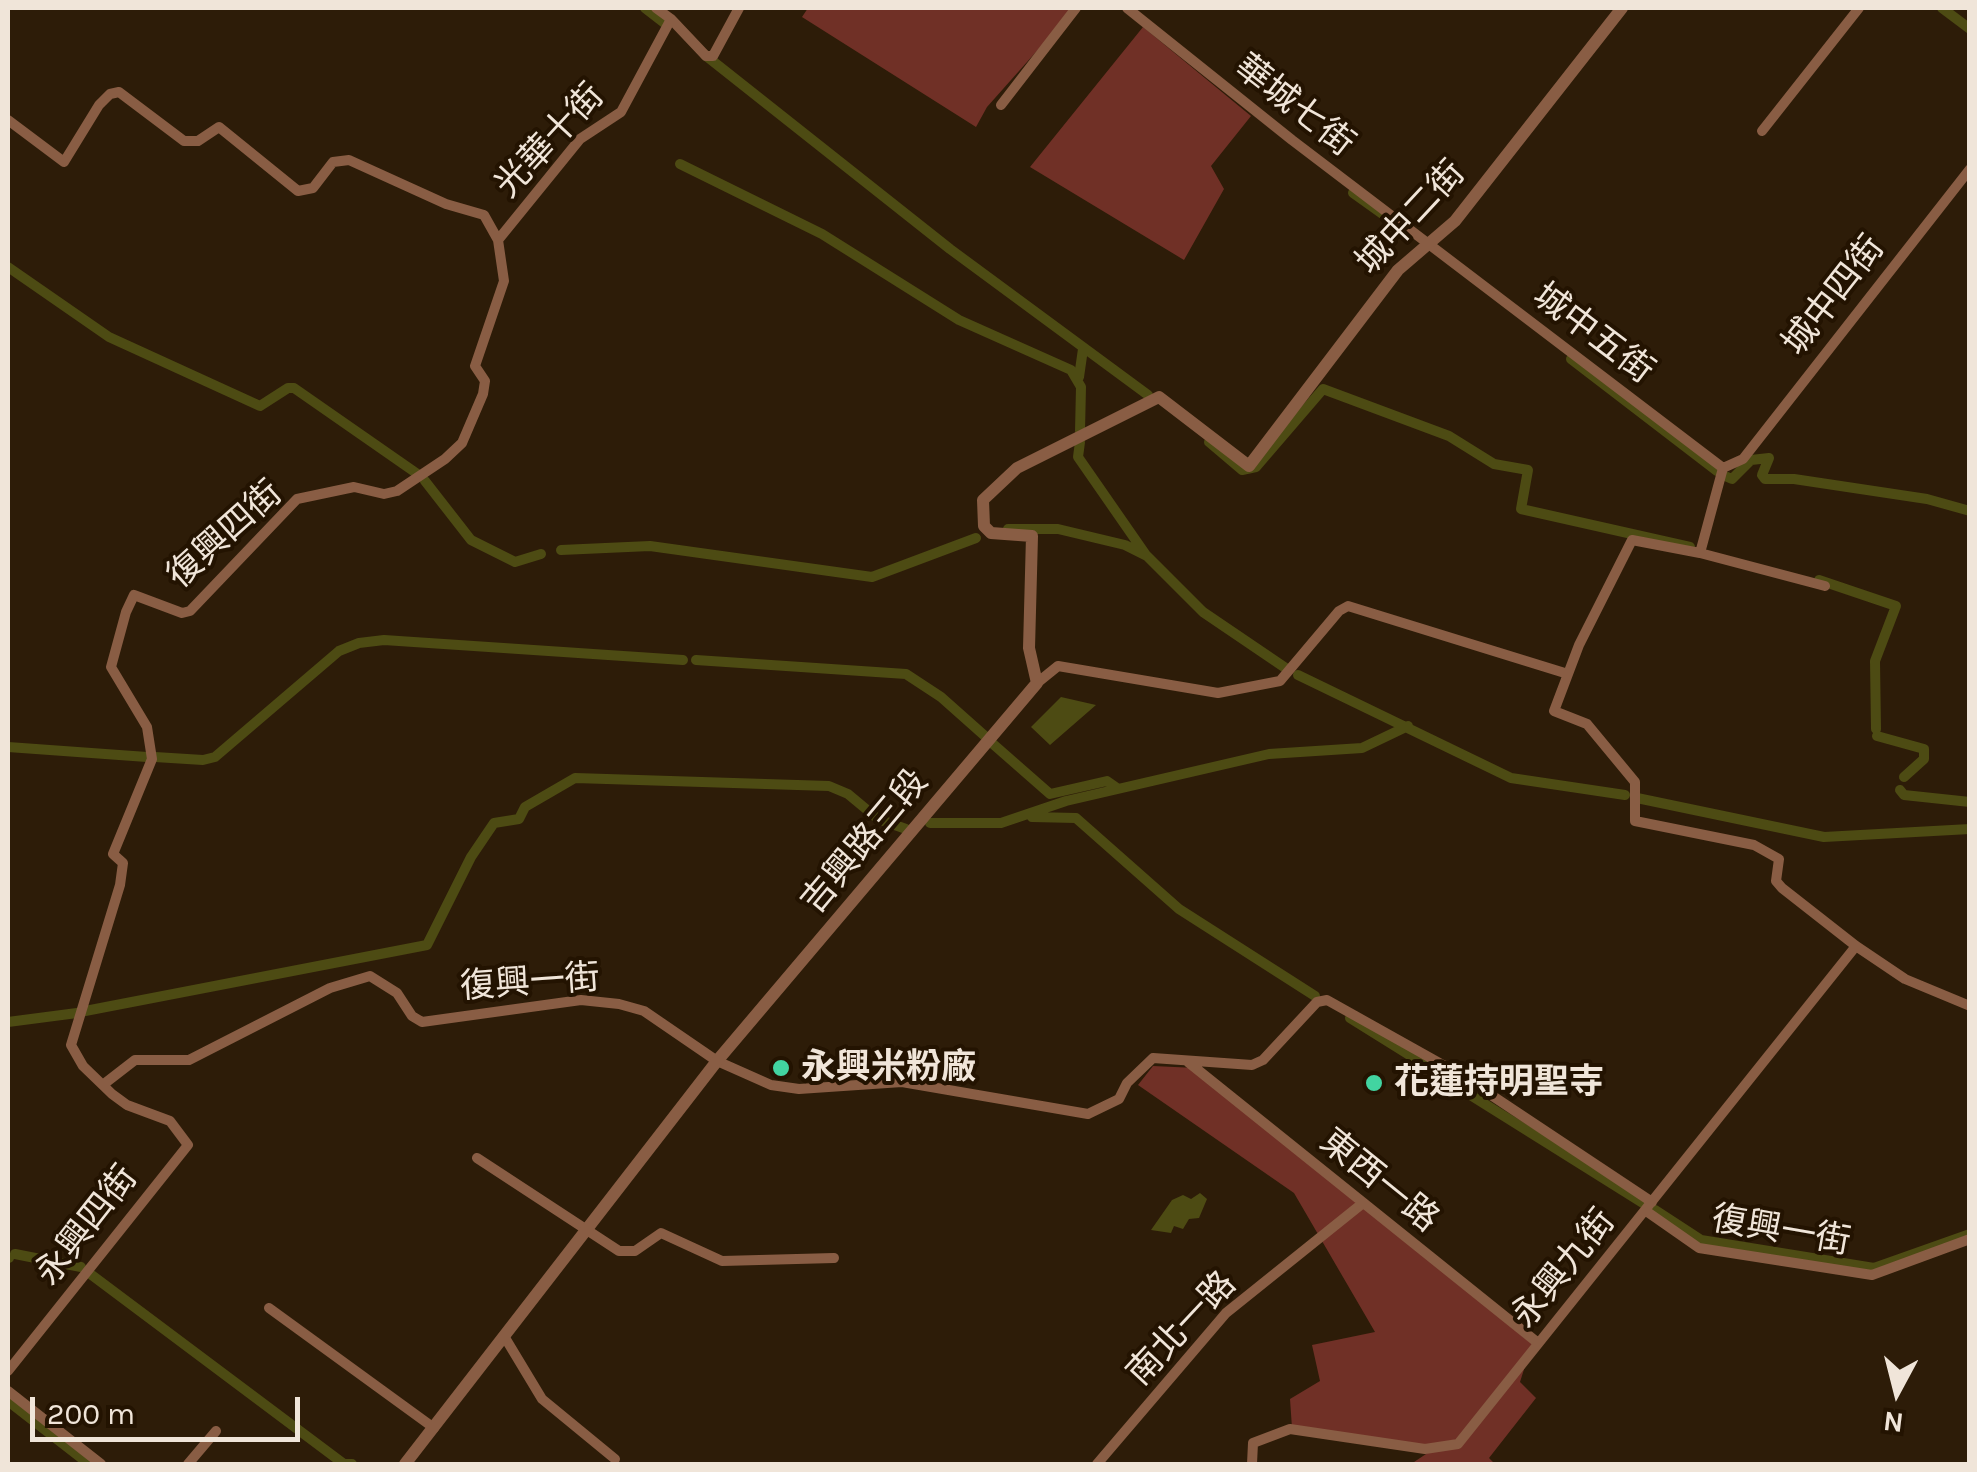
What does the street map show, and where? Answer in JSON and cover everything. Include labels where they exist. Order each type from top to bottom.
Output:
[{"type":"street","points":[[656,8],[672,19],[706,56],[713,56],[739,8]]},
{"type":"street","points":[[1000,106],[1076,8]]},
{"type":"street","name":"華城七街","points":[[1127,8],[1430,244]]},
{"type":"street","name":"城中二街","points":[[1036,683],[1029,648],[1032,536],[991,533],[984,526],[983,500],[1017,468],[1160,397],[1243,466],[1249,466],[1398,270],[1455,221],[1622,8]]},
{"type":"street","points":[[1762,131],[1859,8]]},
{"type":"street","name":"光華十街","points":[[498,240],[580,139],[621,112],[672,19]]},
{"type":"street","points":[[8,120],[64,162],[100,105],[110,94],[119,92],[184,141],[198,141],[218,127],[298,190],[313,188],[332,162],[349,160],[446,204],[484,215],[498,240]]},
{"type":"street","name":"城中四街","points":[[1722,468],[1743,459],[1970,170]]},
{"type":"street","name":"復興四街","points":[[174,1162],[188,1140],[170,1122],[126,1105],[83,1066],[71,1045],[120,885],[123,863],[113,854],[152,759],[147,727],[112,668],[126,612],[134,595],[182,614],[190,611],[297,499],[354,488],[384,494],[397,491],[445,460],[462,442],[483,394],[485,381],[475,366],[504,282],[498,240]]},
{"type":"street","name":"城中五街","points":[[1430,244],[1722,468]]},
{"type":"street","points":[[1700,553],[1722,468]]},
{"type":"street","points":[[1826,586],[1700,553],[1632,540],[1554,711],[1587,724],[1635,782],[1636,822],[1754,845],[1779,859],[1776,881],[1782,888],[1856,946],[1905,979],[1970,1006]]},
{"type":"street","points":[[1036,683],[1058,666],[1218,692],[1280,681],[1339,611],[1348,606],[1568,674]]},
{"type":"street","name":"吉興路三段","points":[[405,1464],[717,1061],[1036,683]]},
{"type":"street","name":"永興九街","points":[[1252,1464],[1252,1443],[1290,1429],[1426,1449],[1458,1444],[1856,946]]},
{"type":"street","name":"復興一街","points":[[104,1084],[135,1060],[190,1060],[356,976],[370,976],[397,992],[412,1016],[422,1022],[581,1000],[620,1004],[644,1010],[717,1061],[784,1087],[902,1082],[1088,1114],[1119,1099],[1126,1083],[1154,1058],[1252,1064],[1263,1060],[1317,1002],[1327,1000],[1461,1075],[1649,1206],[1699,1248],[1872,1275],[1970,1239]]},
{"type":"street","name":"東西一路","points":[[1186,1060],[1538,1343]]},
{"type":"street","points":[[477,1158],[528,1188],[585,1232],[628,1254],[661,1233],[722,1260],[834,1258]]},
{"type":"street","name":"永興四街","points":[[8,1371],[174,1162]]},
{"type":"street","name":"南北一路","points":[[1097,1464],[1226,1313],[1363,1203]]},
{"type":"street","points":[[269,1308],[434,1428]]},
{"type":"street","points":[[504,1336],[542,1399],[614,1458]]},
{"type":"street","points":[[8,1391],[101,1464]]},
{"type":"street","points":[[188,1464],[216,1431]]},
{"type":"shaded area","points":[[808,8],[1075,8],[987,107],[976,127],[802,17]]},
{"type":"shaded area","points":[[1143,27],[1251,116],[1211,166],[1224,189],[1184,260],[1030,167]]},
{"type":"shaded area","points":[[1061,697],[1096,705],[1050,745],[1031,727]]},
{"type":"shaded area","points":[[1153,1066],[1196,1068],[1532,1344],[1520,1382],[1536,1398],[1489,1458],[1495,1464],[1411,1464],[1429,1452],[1292,1428],[1290,1399],[1320,1381],[1312,1345],[1375,1332],[1294,1193],[1138,1085]]},
{"type":"shaded area","points":[[1200,1193],[1207,1199],[1199,1218],[1189,1219],[1183,1229],[1174,1226],[1171,1233],[1151,1230],[1172,1200],[1183,1195],[1191,1199]]},
{"type":"waterway","points":[[645,8],[667,25]]},
{"type":"waterway","points":[[1942,8],[1970,29]]},
{"type":"waterway","points":[[705,55],[950,249],[1148,395]]},
{"type":"waterway","points":[[680,164],[822,234],[959,320],[1071,370],[1081,387],[1080,431]]},
{"type":"waterway","points":[[1353,193],[1388,218]]},
{"type":"waterway","points":[[8,267],[109,337],[260,406],[294,388],[419,475]]},
{"type":"waterway","points":[[1079,377],[1083,349]]},
{"type":"waterway","points":[[1571,359],[1717,471]]},
{"type":"waterway","points":[[1209,442],[1242,470],[1256,467],[1323,389],[1449,436],[1494,464],[1528,470],[1521,509],[1690,547]]},
{"type":"waterway","points":[[1080,442],[1078,457],[1146,555]]},
{"type":"waterway","points":[[1725,476],[1732,479],[1751,460],[1769,458],[1762,475],[1765,479],[1794,479],[1927,499],[1970,511]]},
{"type":"waterway","points":[[425,481],[471,540],[515,562],[541,554]]},
{"type":"waterway","points":[[1008,529],[1058,529],[1125,545],[1147,556],[1203,612],[1287,669]]},
{"type":"waterway","points":[[561,550],[650,546],[872,577],[976,538]]},
{"type":"waterway","points":[[1819,580],[1896,606],[1875,661],[1876,729]]},
{"type":"waterway","points":[[155,757],[215,757],[339,651],[359,643],[384,640],[683,660]]},
{"type":"waterway","points":[[696,660],[906,674],[941,697],[986,737]]},
{"type":"waterway","points":[[1298,675],[1511,778],[1625,795]]},
{"type":"waterway","points":[[930,823],[1001,823],[1066,801],[1269,754],[1362,748],[1408,726]]},
{"type":"waterway","points":[[1877,736],[1924,749],[1924,759],[1904,777]]},
{"type":"waterway","points":[[993,744],[1050,794],[1107,781],[1117,788]]},
{"type":"waterway","points":[[8,747],[147,757]]},
{"type":"waterway","points":[[80,1012],[427,945],[471,857],[494,823],[519,819],[525,807],[575,778],[829,786],[848,794],[878,819],[906,829]]},
{"type":"waterway","points":[[1900,790],[1904,795],[1970,802]]},
{"type":"waterway","points":[[1637,798],[1824,837],[1970,829]]},
{"type":"waterway","points":[[1032,817],[1076,818],[1179,909],[1315,996]]},
{"type":"waterway","points":[[8,1022],[77,1013]]},
{"type":"waterway","points":[[1350,1018],[1451,1081]]},
{"type":"waterway","points":[[1456,1086],[1646,1205]]},
{"type":"waterway","points":[[1655,1210],[1701,1240],[1874,1268],[1970,1234]]},
{"type":"waterway","points":[[15,1254],[81,1267]]},
{"type":"waterway","points":[[89,1273],[344,1464],[352,1464]]},
{"type":"waterway","points":[[8,1401],[89,1464]]},
{"type":"place","name":"永興米粉廠","points":[[781,1068]]},
{"type":"place","name":"花蓮持明聖寺","points":[[1374,1083]]}]
